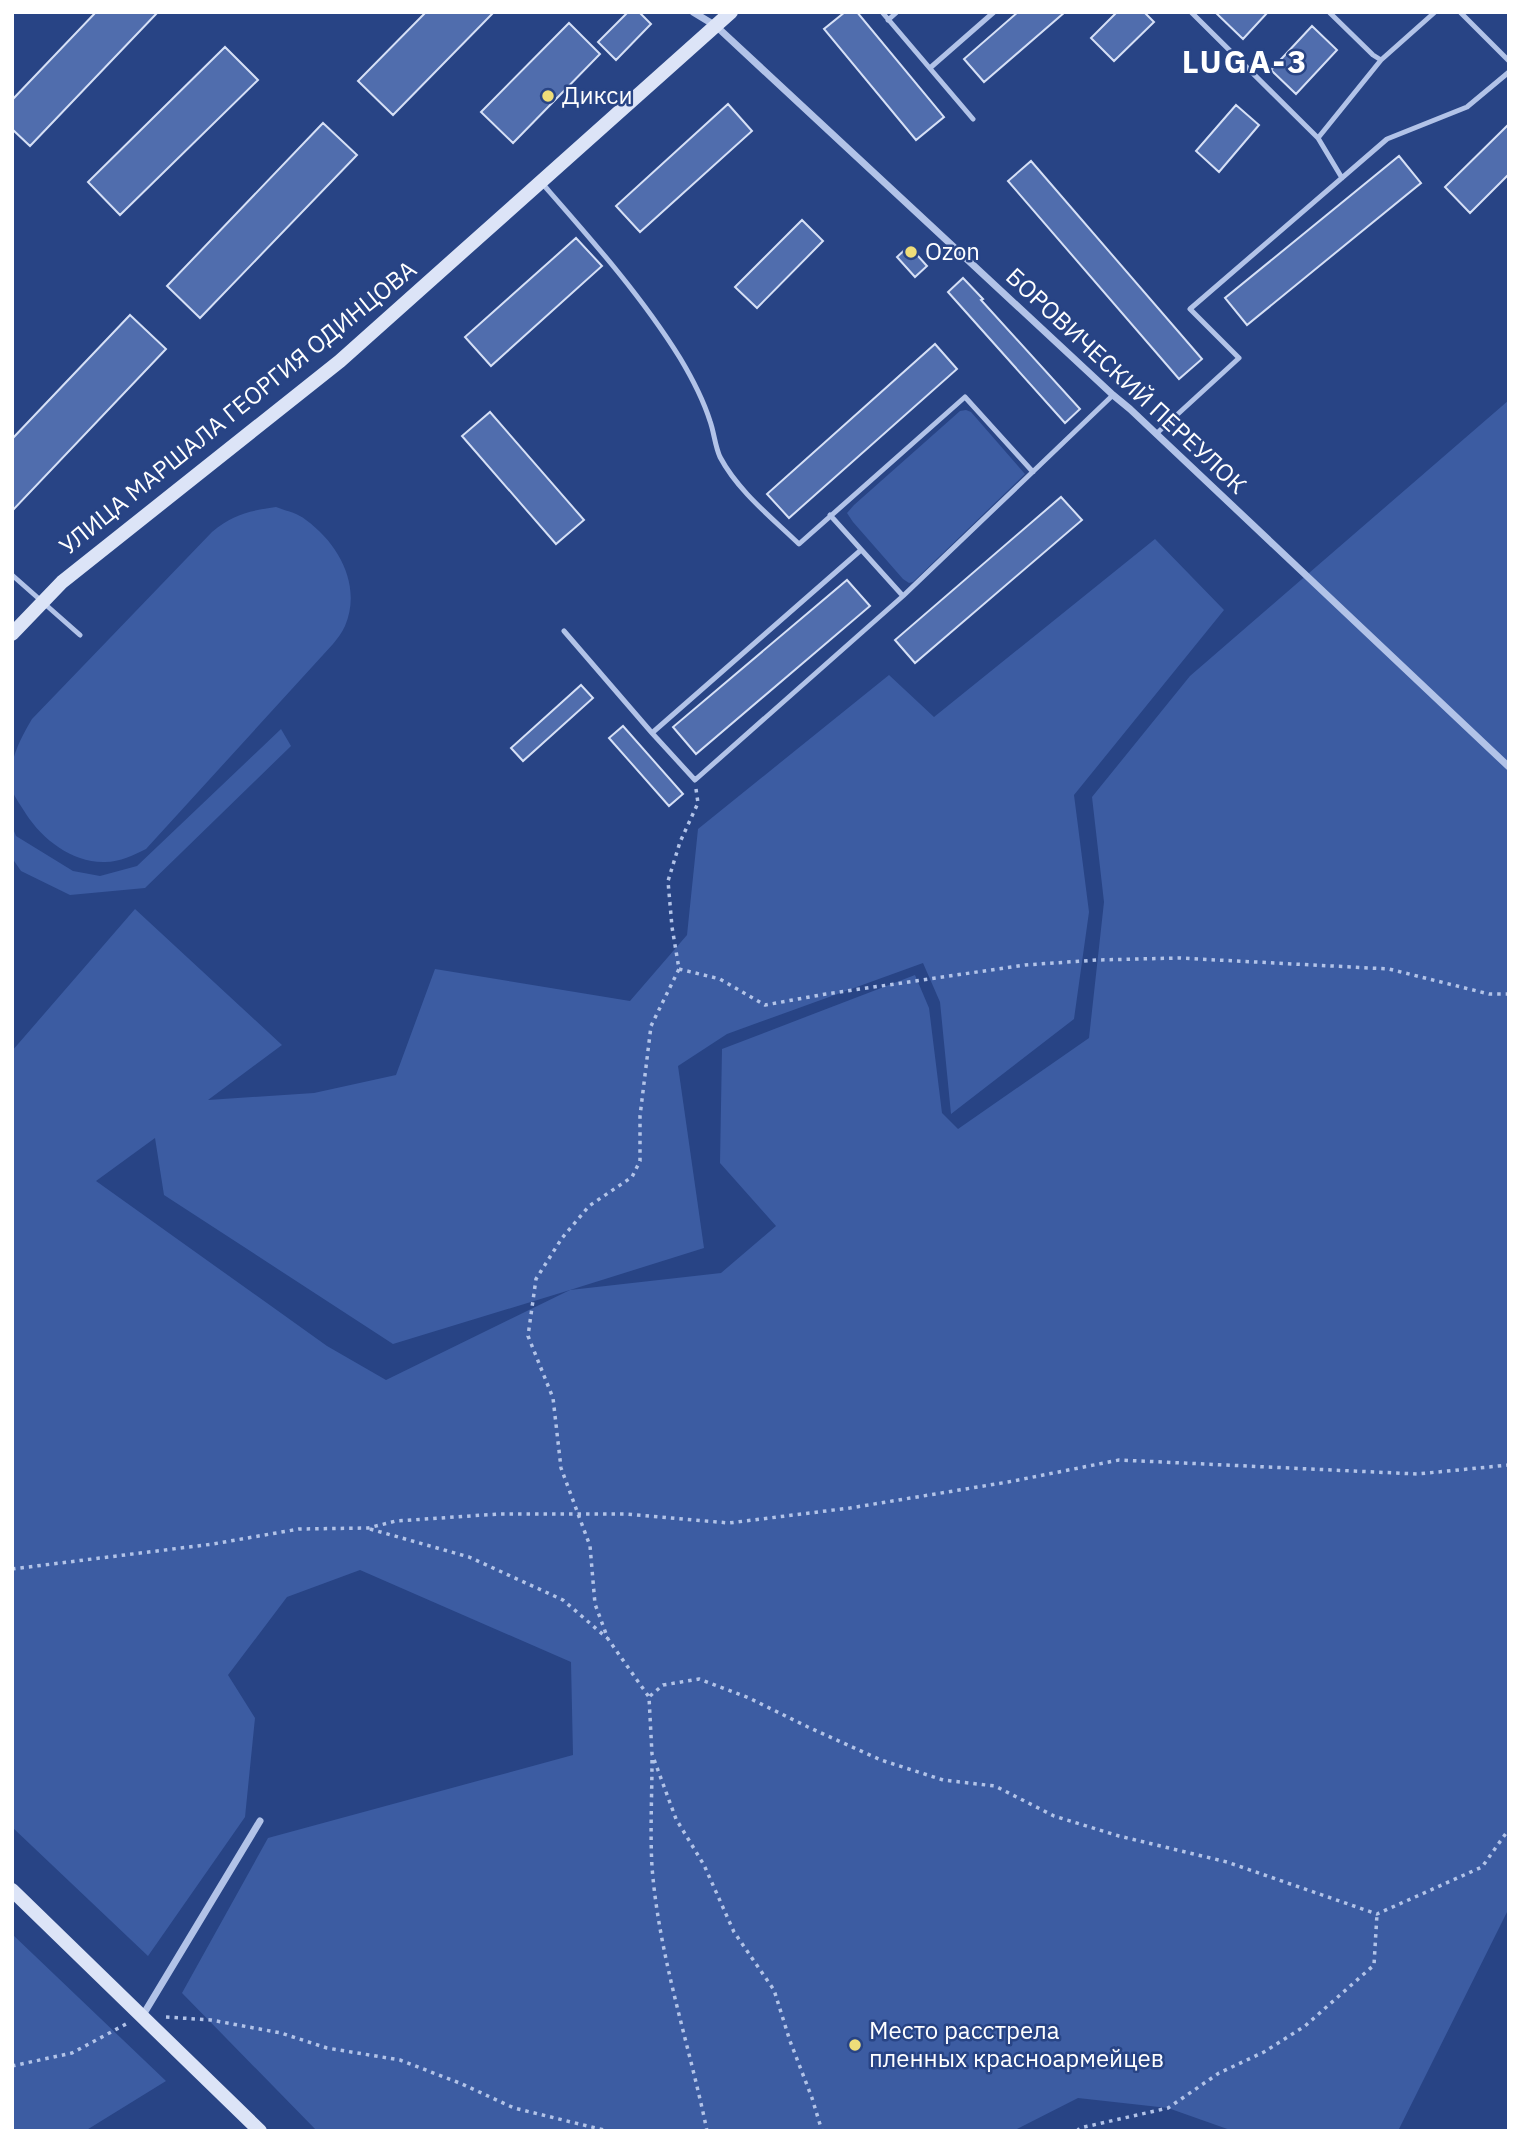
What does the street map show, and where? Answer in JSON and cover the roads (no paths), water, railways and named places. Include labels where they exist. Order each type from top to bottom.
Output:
[{"type":"street","name":"БОРОВИЧЕСКИЙ ПЕРЕУЛОК","points":[[693,12],[716,26],[1156,434],[1509,767]]},
{"type":"street","name":"УЛИЦА МАРШАЛА ГЕОРГИЯ ОДИНЦОВА","points":[[12,634],[62,582],[340,361],[731,12]]},
{"type":"street","points":[[143,2015],[260,1821]]},
{"type":"street","points":[[12,1891],[260,2131]]},
{"type":"lane","points":[[882,12],[974,119]]},
{"type":"lane","points":[[888,20],[897,12]]},
{"type":"lane","points":[[930,68],[994,12]]},
{"type":"lane","points":[[1191,12],[1318,138],[1342,178]]},
{"type":"lane","points":[[1329,12],[1381,60]]},
{"type":"lane","points":[[1318,138],[1381,60],[1435,12]]},
{"type":"lane","points":[[1460,12],[1509,61]]},
{"type":"lane","points":[[1156,434],[1239,358],[1190,309],[1387,139],[1467,107],[1509,72]]},
{"type":"lane","points":[[541,183],[602,253],[680,358],[698,391],[719,455],[752,499],[799,544],[965,397],[1033,472]]},
{"type":"lane","points":[[564,631],[695,780],[903,596],[1113,395]]},
{"type":"lane","points":[[830,515],[903,596]]},
{"type":"lane","points":[[652,733],[861,550]]},
{"type":"lane","points":[[12,575],[80,635]]},
{"type":"place","name":"Дикси","points":[[548,96]]},
{"type":"place","name":"Ozon","points":[[911,252]]},
{"type":"place","name":"Место расстрела пленных красноармейцев","points":[[855,2045]]},
{"type":"district","name":"LUGA-3","points":[[1245,62]]}]
